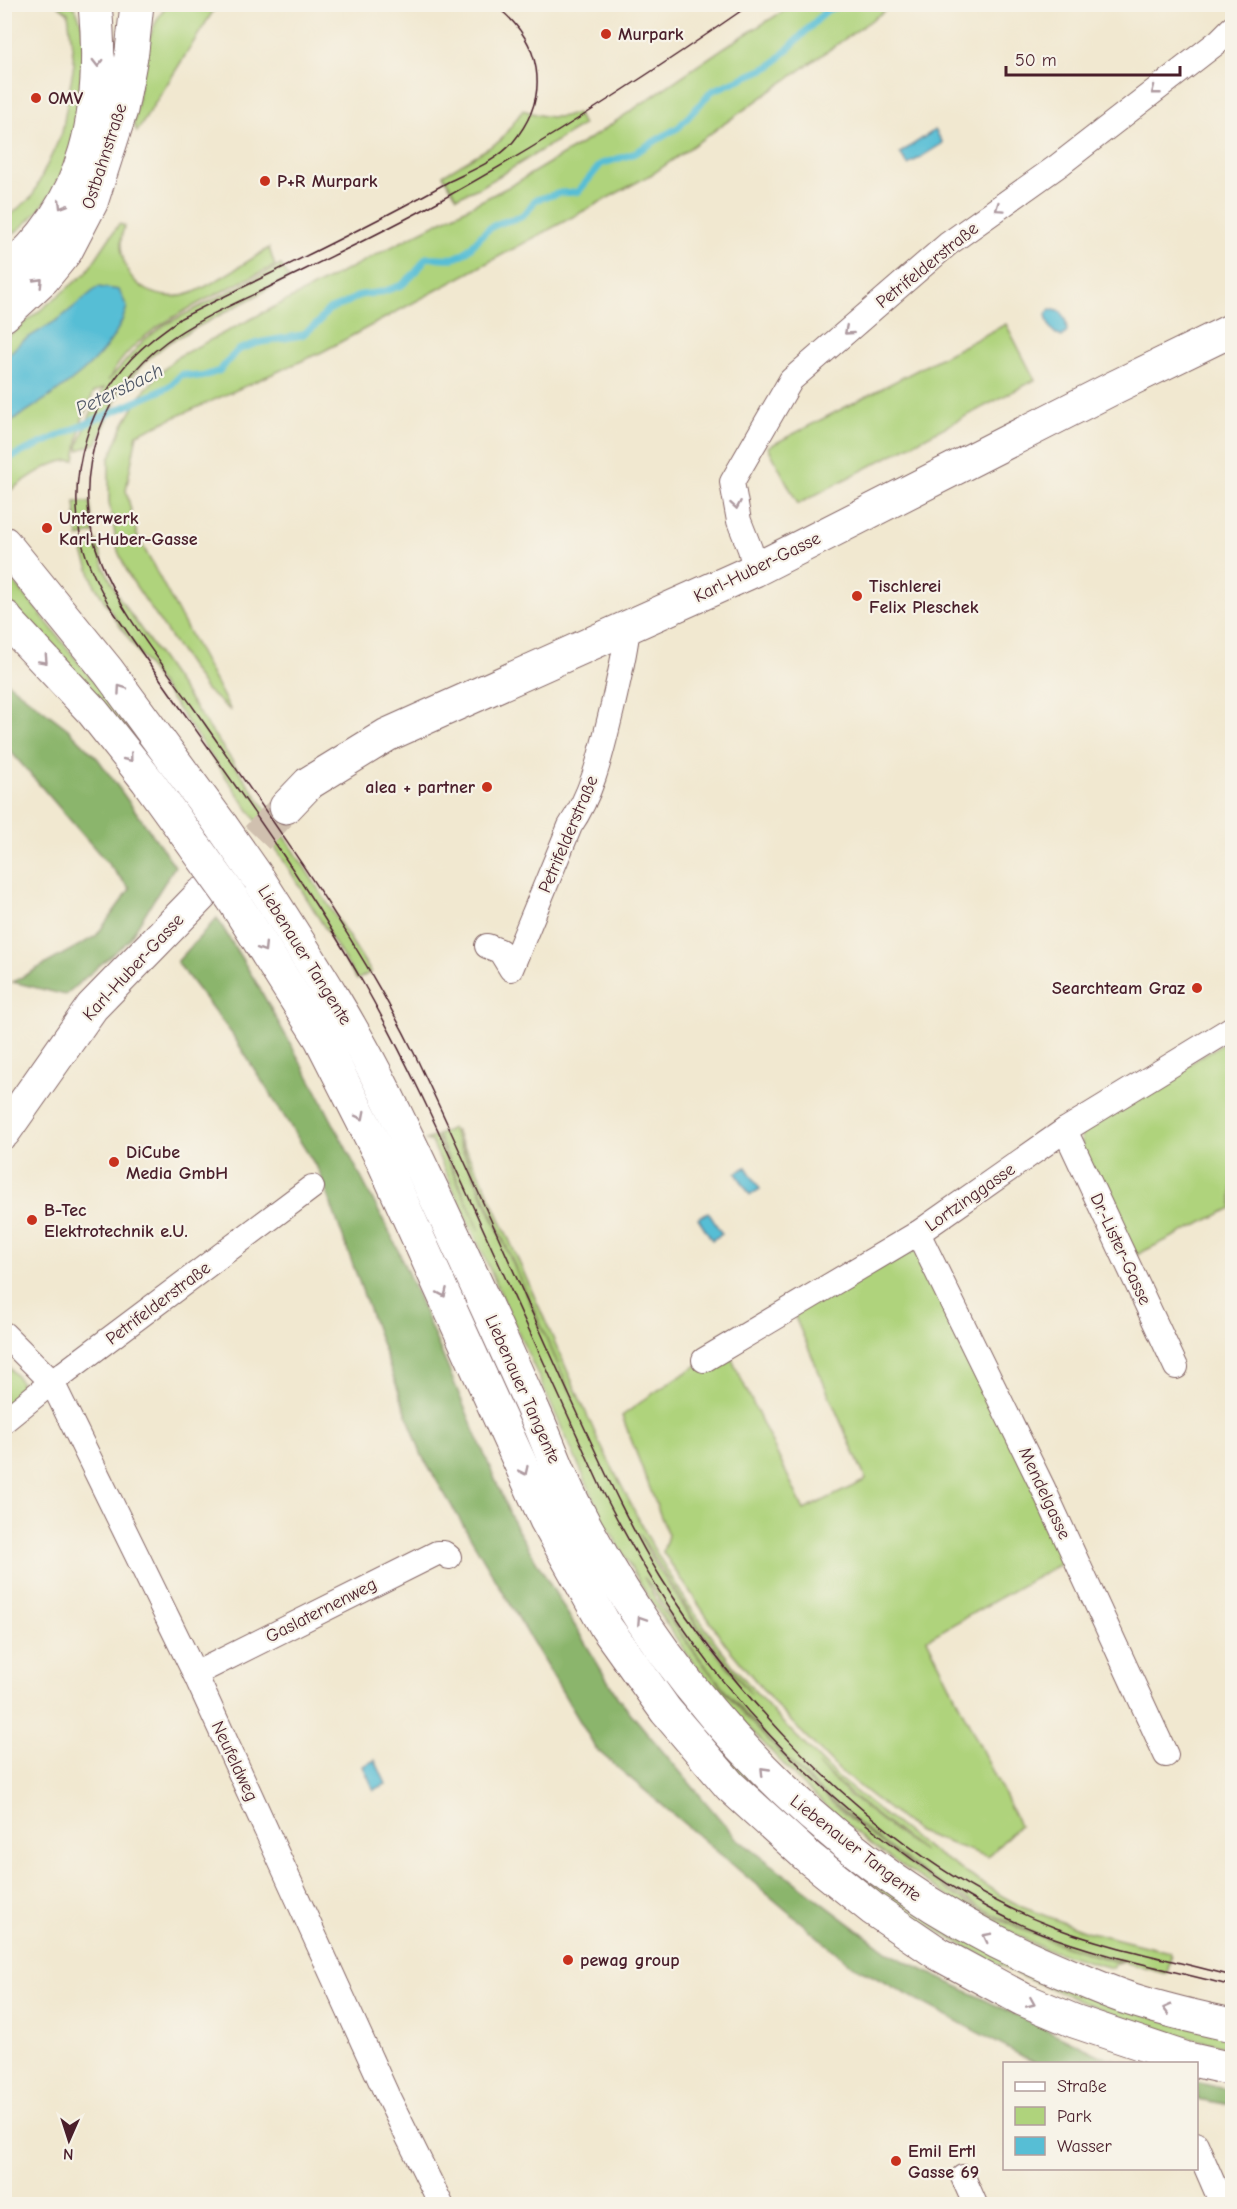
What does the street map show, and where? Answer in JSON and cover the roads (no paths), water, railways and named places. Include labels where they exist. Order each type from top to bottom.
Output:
[{"type":"main road","name":"Ostbahnstraße","points":[[4,273],[39,238],[76,182],[86,152],[97,97],[95,4]]},
{"type":"main road","name":"Ostbahnstraße","points":[[4,315],[43,279],[66,251],[91,203],[121,110],[131,61],[137,4]]},
{"type":"main road","name":"Karl-Huber-Gasse","points":[[286,807],[309,783],[387,735],[755,570],[1115,387],[1233,330]]},
{"type":"main road","name":"Liebenauer Tangente","points":[[4,543],[108,671],[221,825],[256,874],[335,999],[384,1090],[581,1517],[648,1631],[729,1734],[781,1789],[823,1827],[888,1877],[962,1924],[1038,1963],[1130,2000],[1233,2025]]},
{"type":"main road","name":"Liebenauer Tangente","points":[[5,617],[93,712],[147,780],[196,848],[217,896],[321,1039],[384,1163],[546,1520],[606,1627],[666,1712],[730,1786],[808,1857],[873,1909],[939,1954],[1022,1999],[1074,2021],[1184,2058],[1233,2069]]},
{"type":"main road","name":"Karl-Huber-Gasse","points":[[4,1132],[92,1007],[217,896]]},
{"type":"street","name":"Petrifelderstraße","points":[[755,570],[739,521],[732,482],[791,380],[948,244],[1059,165],[1233,28]]},
{"type":"street","name":"Petrifelderstraße","points":[[487,946],[500,951],[511,969],[570,826],[582,809],[588,795],[603,746],[624,657],[628,627]]},
{"type":"street","name":"Lortzinggasse","points":[[704,1360],[918,1233],[1065,1130],[1233,1028]]},
{"type":"street","name":"Dr.-Lister-Gasse","points":[[1065,1130],[1176,1367]]},
{"type":"street","name":"Petrifelderstraße","points":[[4,1421],[52,1382],[312,1187]]},
{"type":"street","name":"Mendelgasse","points":[[918,1233],[1043,1488],[1166,1755]]},
{"type":"street","name":"Neufeldweg","points":[[4,1334],[52,1382],[195,1674],[387,2095],[441,2205]]},
{"type":"street","name":"Gaslaternenweg","points":[[195,1674],[437,1553],[444,1553],[449,1557]]},
{"type":"street","points":[[1198,2146],[1222,2205]]},
{"type":"street","points":[[963,2177],[975,2205]]},
{"type":"water","points":[[935,130],[943,143],[908,165],[900,153]]},
{"type":"water","points":[[98,287],[119,290],[127,307],[119,327],[107,345],[93,361],[60,390],[5,425],[5,358],[21,342],[59,319]]},
{"type":"water","points":[[1050,309],[1061,312],[1066,322],[1067,332],[1062,337],[1055,333],[1049,325],[1046,314]]},
{"type":"water","points":[[746,1167],[760,1189],[750,1195],[736,1173]]},
{"type":"water","points":[[708,1212],[722,1234],[712,1240],[698,1218]]},
{"type":"water","points":[[375,1760],[386,1784],[374,1790],[363,1766]]},
{"type":"waterway","name":"Petersbach","points":[[4,460],[158,392],[170,386],[182,374],[201,377],[219,371],[238,350],[257,343],[302,335],[318,323],[328,310],[360,295],[382,292],[402,285],[416,272],[426,258],[460,256],[490,228],[524,214],[535,200],[560,193],[578,192],[601,164],[633,154],[679,127],[712,91],[771,66],[827,10],[845,4]]},
{"type":"tunnel","points":[[223,873],[286,807]]},
{"type":"tram line","points":[[493,4],[522,34],[531,50],[536,68],[537,86],[534,105],[526,124],[513,142],[507,149],[483,165],[349,235],[181,318],[137,353],[104,396],[86,438],[81,460],[77,505],[79,528],[87,558],[109,605],[271,837],[362,981],[428,1110],[601,1488],[659,1591],[725,1684],[802,1768],[846,1807],[910,1858],[964,1894],[1021,1925],[1064,1941],[1111,1956],[1232,1986]]},
{"type":"tram line","points":[[751,4],[598,106],[481,178],[376,235],[202,320],[155,351],[126,382],[104,418],[99,431],[89,472],[88,511],[96,547],[109,581],[127,614],[312,879],[392,1010],[475,1184],[625,1513],[661,1578],[688,1619],[718,1658],[749,1696],[811,1763],[874,1820],[944,1870],[1018,1912],[1056,1928],[1121,1948],[1232,1976]]},
{"type":"place","name":"Murpark","points":[[606,34]]},
{"type":"place","name":"OMV","points":[[36,98]]},
{"type":"place","name":"P+R Murpark","points":[[265,181]]},
{"type":"place","name":"Unterwerk Karl-Huber-Gasse","points":[[47,528]]},
{"type":"place","name":"Tischlerei Felix Pleschek","points":[[857,596]]},
{"type":"place","name":"alea + partner","points":[[487,787]]},
{"type":"place","name":"Searchteam Graz","points":[[1197,988]]},
{"type":"place","name":"DiCube Media GmbH","points":[[114,1162]]},
{"type":"place","name":"B-Tec Elektrotechnik e.U.","points":[[32,1220]]},
{"type":"place","name":"pewag group","points":[[568,1960]]},
{"type":"place","name":"Emil Ertl Gasse 69","points":[[896,2161]]}]
